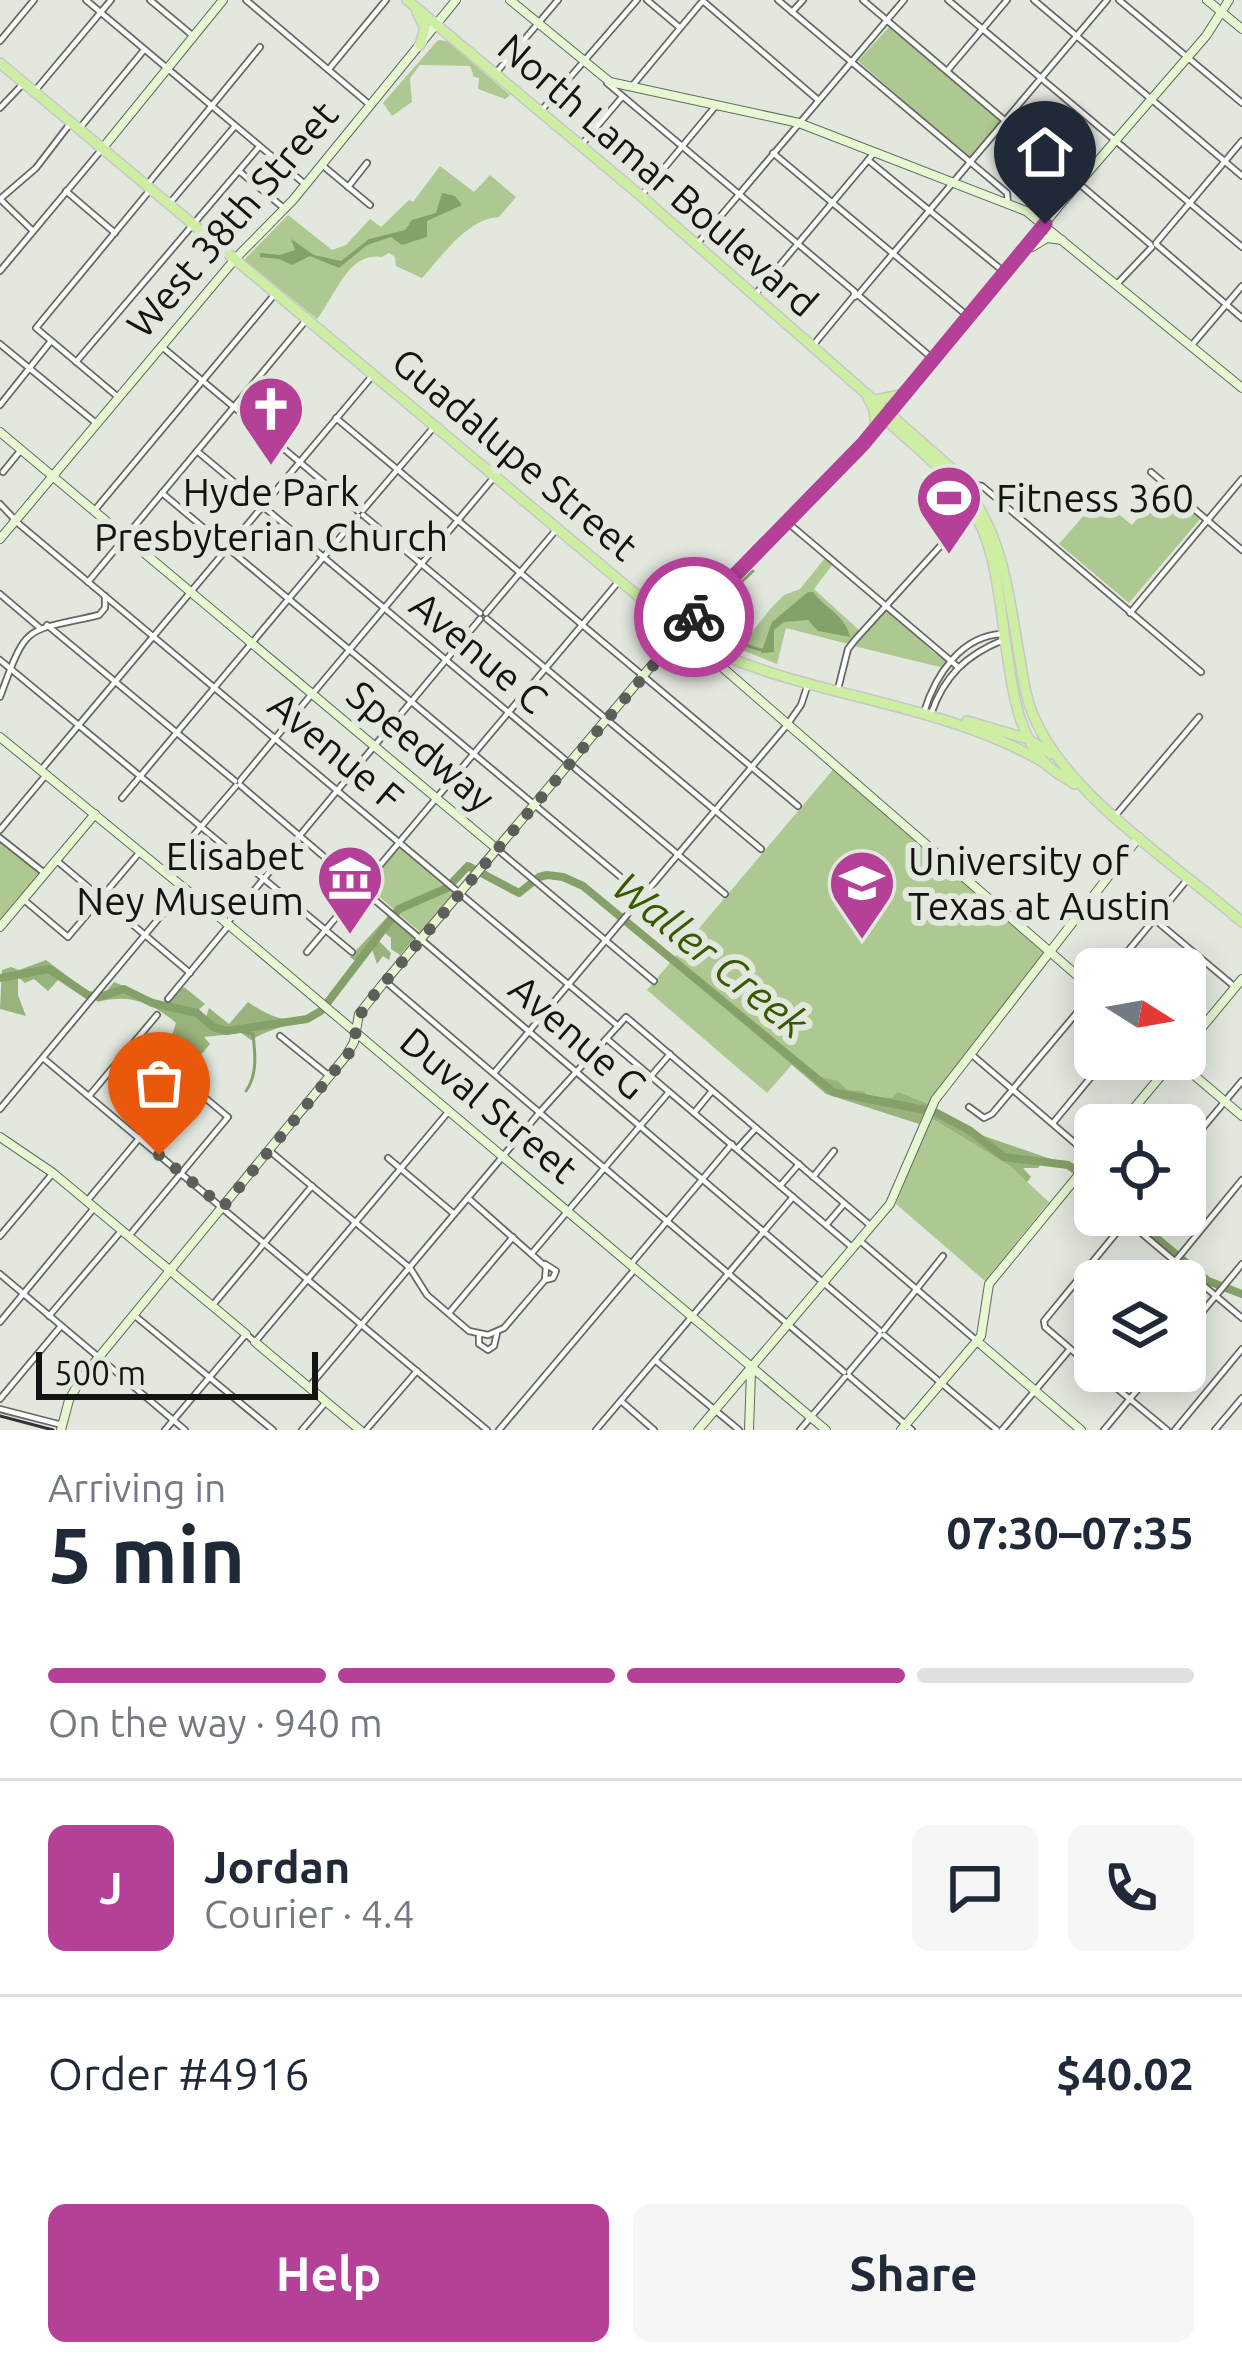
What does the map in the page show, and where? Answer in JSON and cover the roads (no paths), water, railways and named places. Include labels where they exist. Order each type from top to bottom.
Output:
[{"type":"main road","name":"North Lamar Boulevard","points":[[411,3],[697,244],[964,488],[995,549],[1024,687],[1055,758],[1115,816],[1242,922]]},
{"type":"main road","points":[[411,3],[424,25],[420,45]]},
{"type":"main road","points":[[420,45],[437,37],[454,40]]},
{"type":"main road","name":"Guadalupe Street","points":[[0,63],[692,641]]},
{"type":"main road","points":[[875,429],[872,402],[906,394]]},
{"type":"main road","name":"North Lamar Boulevard","points":[[964,488],[972,512],[995,549]]},
{"type":"main road","points":[[655,611],[676,617],[706,604]]},
{"type":"main road","name":"North Lamar Boulevard","points":[[1011,635],[1011,664],[1028,739],[1043,762],[1089,793]]},
{"type":"main road","points":[[692,641],[737,661],[950,720],[1012,744],[1043,762]]},
{"type":"main road","points":[[1011,664],[1024,687]]},
{"type":"main road","points":[[1008,732],[1021,719]]},
{"type":"main road","points":[[950,720],[1028,739],[1055,758]]},
{"type":"street","points":[[0,41],[34,0]]},
{"type":"street","points":[[86,0],[306,185]]},
{"type":"street","points":[[34,92],[111,0]]},
{"type":"street","points":[[150,0],[194,37]]},
{"type":"street","points":[[246,0],[371,106]]},
{"type":"street","points":[[328,70],[386,0]]},
{"type":"street","name":"West 38th Street","points":[[0,539],[235,259],[306,185],[456,0]]},
{"type":"street","points":[[510,0],[935,361]]},
{"type":"street","points":[[495,74],[558,0]]},
{"type":"street","points":[[540,112],[637,0]]},
{"type":"street","points":[[647,0],[680,28]]},
{"type":"street","points":[[632,86],[703,0],[819,100]]},
{"type":"street","points":[[778,0],[1006,193],[1008,204]]},
{"type":"street","points":[[792,12],[803,0]]},
{"type":"street","points":[[863,0],[1242,318]]},
{"type":"street","points":[[697,244],[904,0]]},
{"type":"street","points":[[948,0],[1242,247]]},
{"type":"street","points":[[947,71],[1007,0]]},
{"type":"street","points":[[1034,0],[1242,176]]},
{"type":"street","points":[[812,348],[1107,0]]},
{"type":"street","points":[[1119,0],[1242,103]]},
{"type":"street","points":[[1208,0],[1242,29]]},
{"type":"street","points":[[343,1021],[359,1014],[421,939],[453,888],[479,870],[680,632],[935,361],[1188,58],[1229,0]]},
{"type":"street","points":[[0,271],[219,2]]},
{"type":"street","points":[[118,397],[36,328],[260,47]]},
{"type":"street","points":[[33,230],[0,199],[36,168],[145,49]]},
{"type":"street","points":[[603,79],[799,123],[871,156],[1008,204],[1045,224],[1242,388]]},
{"type":"street","points":[[0,108],[23,83]]},
{"type":"street","points":[[581,146],[622,97]]},
{"type":"street","points":[[641,196],[717,104]]},
{"type":"street","points":[[169,204],[235,126]]},
{"type":"street","points":[[1117,284],[1242,141]]},
{"type":"street","points":[[76,362],[260,146]]},
{"type":"street","points":[[773,153],[970,319]]},
{"type":"street","points":[[754,296],[871,156]]},
{"type":"street","points":[[871,156],[1007,274]]},
{"type":"street","points":[[347,187],[367,163]]},
{"type":"street","points":[[322,165],[370,205]]},
{"type":"street","points":[[238,171],[285,209]]},
{"type":"street","points":[[66,191],[115,233]]},
{"type":"street","points":[[1026,251],[1043,239],[1063,240]]},
{"type":"street","points":[[1191,346],[1242,286]]},
{"type":"street","points":[[94,511],[276,293]]},
{"type":"street","points":[[87,582],[307,319]]},
{"type":"street","points":[[0,406],[51,341]]},
{"type":"street","points":[[0,344],[96,423]]},
{"type":"street","points":[[161,346],[760,849]]},
{"type":"street","points":[[45,873],[0,834],[79,726],[373,374]]},
{"type":"street","points":[[336,418],[798,806]]},
{"type":"street","points":[[122,798],[434,426]]},
{"type":"street","name":"Speedway","points":[[0,432],[654,981]]},
{"type":"street","points":[[3,472],[21,449]]},
{"type":"street","name":"Avenue C","points":[[197,451],[725,894]]},
{"type":"street","points":[[1151,472],[1241,546]]},
{"type":"street","points":[[164,871],[495,476]]},
{"type":"street","points":[[1130,613],[1242,479]]},
{"type":"street","points":[[964,488],[978,483],[1201,672]]},
{"type":"street","points":[[964,488],[995,499]]},
{"type":"street","points":[[162,493],[690,935]]},
{"type":"street","name":"Avenue F","points":[[0,504],[618,1026]]},
{"type":"street","points":[[838,689],[848,650],[972,512]]},
{"type":"street","points":[[787,522],[958,667]]},
{"type":"street","points":[[168,999],[299,835],[557,529]]},
{"type":"street","points":[[307,952],[619,580]]},
{"type":"street","name":"Avenue G","points":[[0,594],[238,783],[999,1430]]},
{"type":"street","points":[[0,697],[19,647],[44,626],[99,615],[105,608],[105,596]]},
{"type":"street","points":[[928,713],[937,678],[952,660],[978,640],[1000,633],[1011,635]]},
{"type":"street","points":[[928,713],[958,667],[1011,635]]},
{"type":"street","name":"Guadalupe Street","points":[[692,641],[1074,974]]},
{"type":"street","points":[[0,660],[352,952]]},
{"type":"street","points":[[494,1073],[787,725],[809,681]]},
{"type":"street","points":[[1115,816],[1199,717]]},
{"type":"street","name":"Duval Street","points":[[0,737],[826,1430]]},
{"type":"street","points":[[0,927],[94,814]]},
{"type":"street","points":[[698,1430],[892,1200],[930,1111],[1140,836]]},
{"type":"street","points":[[23,899],[68,937],[140,851]]},
{"type":"street","points":[[56,860],[190,973]]},
{"type":"street","points":[[1130,948],[1190,878]]},
{"type":"street","points":[[0,1109],[184,888]]},
{"type":"street","points":[[1154,919],[1188,948]]},
{"type":"street","points":[[1206,961],[1238,983],[1206,1022]]},
{"type":"street","points":[[386,981],[906,1428],[985,1328],[988,1284],[1074,1180]]},
{"type":"street","points":[[0,1409],[62,1428],[74,1390],[350,1052],[360,1035],[359,1014]]},
{"type":"street","points":[[89,1096],[157,1015]]},
{"type":"street","points":[[969,1108],[988,1118],[1074,1016]]},
{"type":"street","points":[[309,1387],[626,1017],[871,1226]]},
{"type":"street","points":[[280,1036],[329,1076]]},
{"type":"street","points":[[50,1316],[228,1117],[136,1040]]},
{"type":"street","points":[[607,1040],[826,1226],[918,1291],[1081,1430]]},
{"type":"street","points":[[651,1076],[670,1054]]},
{"type":"street","points":[[971,1054],[1074,1140]]},
{"type":"street","points":[[43,1058],[487,1430]]},
{"type":"street","points":[[1053,1123],[1089,1080]]},
{"type":"street","points":[[1138,1104],[1158,1080]]},
{"type":"street","points":[[1200,1080],[1242,1116]]},
{"type":"street","points":[[1206,1124],[1242,1081]]},
{"type":"street","points":[[0,1322],[186,1082]]},
{"type":"street","points":[[694,1113],[712,1090]]},
{"type":"street","points":[[532,1253],[669,1092]]},
{"type":"street","points":[[254,1342],[449,1111]]},
{"type":"street","points":[[499,1430],[666,1221],[755,1127]]},
{"type":"street","points":[[0,1137],[53,1173],[363,1430],[417,1371]]},
{"type":"street","points":[[269,1150],[410,1268],[427,1295],[448,1313],[479,1335],[497,1333]]},
{"type":"street","points":[[813,1177],[834,1151]]},
{"type":"street","points":[[388,1158],[454,1214]]},
{"type":"street","points":[[780,1186],[799,1164]]},
{"type":"street","points":[[0,1236],[53,1173]]},
{"type":"street","points":[[1178,1258],[1242,1180]]},
{"type":"street","points":[[212,1306],[312,1186]]},
{"type":"street","points":[[596,1430],[793,1197]]},
{"type":"street","points":[[468,1198],[545,1267],[554,1266],[556,1271],[497,1333],[494,1346],[488,1350],[479,1344],[479,1335]]},
{"type":"street","points":[[826,1226],[844,1204]]},
{"type":"street","points":[[1074,1352],[1043,1323],[1111,1236]]},
{"type":"street","points":[[1150,1236],[1221,1290],[1242,1318]]},
{"type":"street","points":[[448,1313],[513,1237]]},
{"type":"street","points":[[800,1430],[943,1256]]},
{"type":"street","points":[[1206,1308],[1242,1264]]},
{"type":"street","points":[[0,1274],[185,1430]]},
{"type":"street","points":[[134,1315],[273,1430]]},
{"type":"street","points":[[0,1399],[61,1326]]},
{"type":"street","points":[[165,1430],[246,1334]]},
{"type":"street","points":[[999,1430],[1070,1349]]},
{"type":"street","points":[[1122,1392],[1171,1430],[1242,1349]]},
{"type":"street","points":[[656,1361],[739,1430]]},
{"type":"street","points":[[749,1430],[752,1367]]},
{"type":"street","points":[[1104,1430],[1136,1392]]},
{"type":"street","points":[[1215,1430],[1242,1398]]},
{"type":"street","points":[[621,1401],[654,1430]]},
{"type":"street","points":[[302,1430],[326,1402]]},
{"type":"waterway","points":[[730,593],[753,571]]},
{"type":"waterway","points":[[708,625],[711,612],[725,598]]},
{"type":"waterway","points":[[705,629],[762,650]]},
{"type":"waterway","name":"Waller Creek","points":[[0,978],[49,969],[88,995],[99,997],[124,989],[152,1003],[197,1013],[226,1031],[307,1019],[321,1011],[399,909],[447,888],[468,866],[519,893],[539,877],[563,877],[583,886],[833,1092],[935,1112],[1004,1157],[1074,1169]]},
{"type":"waterway","points":[[238,1030],[253,1034],[254,1071],[246,1091]]},
{"type":"waterway","name":"Waller Creek","points":[[1154,1236],[1208,1281],[1242,1294]]},
{"type":"railway","points":[[0,1416],[53,1430]]},
{"type":"place","name":"Hyde Park Presbyterian Church","points":[[271,468]]},
{"type":"place","name":"Fitness 360","points":[[949,557]]},
{"type":"place","name":"Elisabet Ney Museum","points":[[350,937]]},
{"type":"place","name":"University of Texas at Austin","points":[[862,942]]}]
